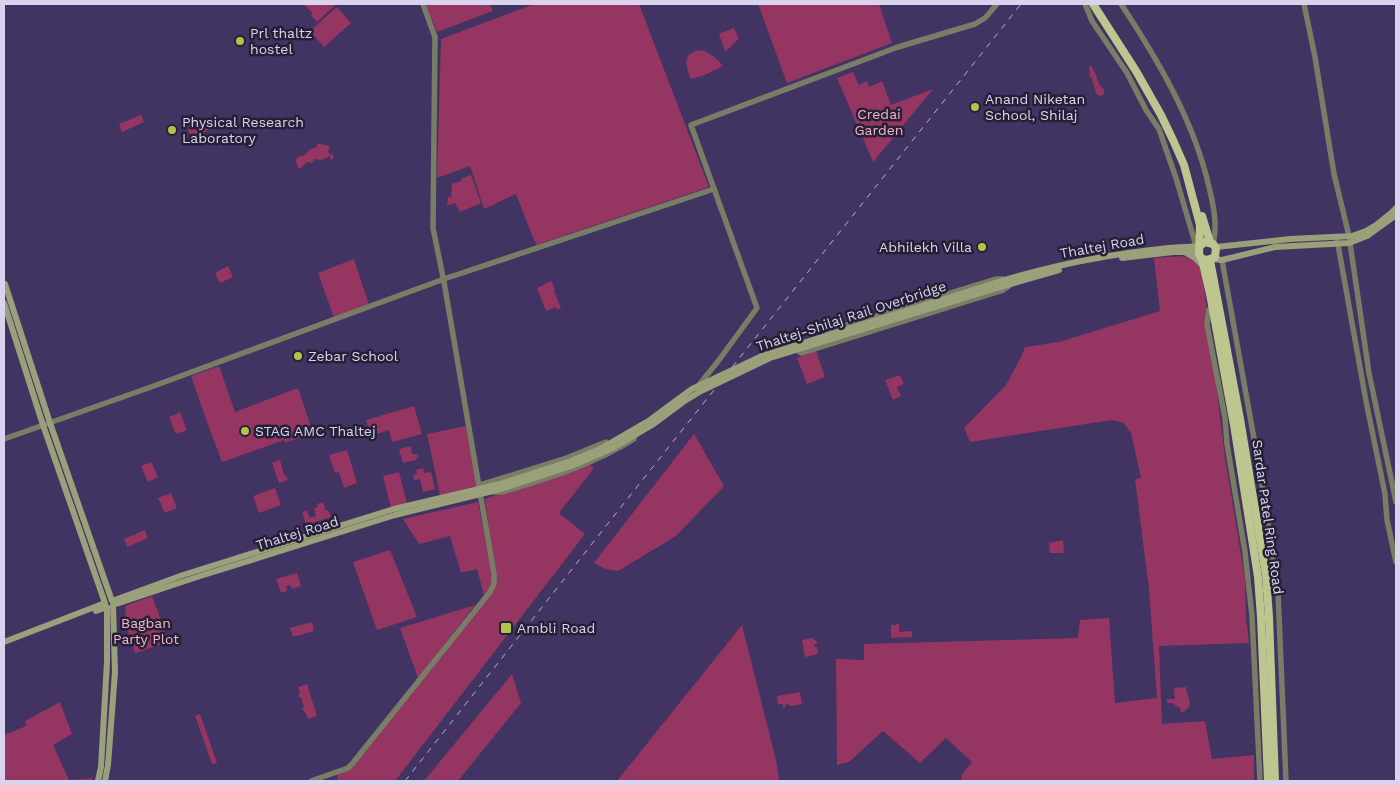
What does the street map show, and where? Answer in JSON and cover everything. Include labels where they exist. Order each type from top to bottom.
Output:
[{"type":"highway","points":[[1094,4],[1161,115],[1184,165],[1197,206],[1216,254],[1203,254]]},
{"type":"highway","points":[[1100,4],[1166,113],[1188,163],[1197,206],[1203,254]]},
{"type":"highway","points":[[1203,254],[1205,242],[1213,244]]},
{"type":"highway","name":"Sardar Patel Ring Road","points":[[1203,254],[1204,268],[1234,425],[1258,577],[1268,781]]},
{"type":"highway","name":"Sardar Patel Ring Road","points":[[1203,254],[1240,419],[1266,576],[1275,781]]},
{"type":"main road","points":[[1349,240],[1376,225],[1396,208]]},
{"type":"main road","points":[[1213,244],[1290,239],[1349,240],[1367,236],[1396,215]]},
{"type":"main road","points":[[1010,281],[1090,263],[1173,252],[1203,254],[1222,260],[1275,247],[1337,240]]},
{"type":"main road","name":"Thaltej Road","points":[[1010,281],[1048,268],[1090,259],[1170,248],[1203,254]]},
{"type":"main road","points":[[1184,252],[1194,258],[1204,268]]},
{"type":"main road","name":"Thaltej-Shilaj Rail Overbridge","points":[[490,489],[600,449],[650,420],[692,390],[762,356],[1010,281]]},
{"type":"main road","points":[[4,283],[47,424]]},
{"type":"main road","points":[[4,303],[109,604],[115,672],[108,765],[105,781]]},
{"type":"main road","name":"Thaltej Road","points":[[4,647],[34,633],[109,604],[480,489],[490,489]]},
{"type":"main road","points":[[98,781],[101,767],[108,662],[109,604]]},
{"type":"main road","name":"Thaltej Road","points":[[4,642],[34,633]]},
{"type":"street","points":[[311,781],[348,768],[352,764],[490,592],[494,584],[480,489],[444,279],[433,228],[435,37],[423,4]]},
{"type":"street","points":[[480,489],[602,444],[633,429],[701,383],[757,308],[691,124],[898,47],[974,24],[985,18],[997,4]]},
{"type":"street","name":"Sardar Patel Ring Road","points":[[1085,4],[1092,21],[1127,73],[1146,110],[1159,129],[1203,254]]},
{"type":"street","points":[[1121,4],[1166,78],[1197,146],[1213,203],[1216,227],[1213,244]]},
{"type":"street","points":[[1304,4],[1315,57],[1334,174],[1349,240],[1370,373],[1396,502]]},
{"type":"street","points":[[4,439],[444,279],[714,189]]},
{"type":"street","points":[[1337,240],[1396,562]]},
{"type":"street","name":"Sardar Patel Ring Road","points":[[1222,260],[1264,489],[1278,592],[1286,781]]},
{"type":"street","points":[[996,279],[1010,281],[1003,290],[801,353],[798,351],[797,342],[827,333],[872,317],[996,279]]},
{"type":"street","name":"Sardar Patel Ring Road","points":[[1212,305],[1206,324],[1225,418],[1227,444],[1246,552],[1258,723],[1260,781]]},
{"type":"street","points":[[827,333],[829,341],[832,343]]},
{"type":"street","points":[[490,489],[502,492],[510,490],[594,461],[624,446],[653,427],[688,400],[692,390]]},
{"type":"green space","points":[[305,4],[335,5],[317,22],[311,15],[313,13]]},
{"type":"green space","points":[[426,4],[490,4],[493,11],[437,32]]},
{"type":"green space","points":[[534,4],[639,4],[709,187],[536,245],[516,194],[484,209],[470,166],[437,178],[441,39]]},
{"type":"green space","points":[[758,4],[879,4],[892,43],[787,83]]},
{"type":"green space","points":[[337,7],[351,23],[324,47],[310,31]]},
{"type":"green space","points":[[734,28],[739,39],[725,51],[719,34]]},
{"type":"green space","points":[[699,50],[712,55],[723,66],[705,75],[691,79],[686,62],[687,58],[693,52]]},
{"type":"green space","points":[[1089,66],[1091,66],[1099,84],[1104,90],[1102,96],[1097,95],[1092,80],[1095,76],[1090,78]]},
{"type":"green space","name":"Credai Garden","points":[[853,72],[859,85],[867,81],[869,87],[882,81],[891,105],[933,89],[873,162],[837,78]]},
{"type":"green space","points":[[141,115],[144,122],[122,132],[119,124]]},
{"type":"green space","points":[[210,120],[214,127],[192,138],[188,130]]},
{"type":"green space","points":[[317,144],[329,146],[330,155],[333,154],[334,158],[331,160],[329,156],[322,160],[315,159],[312,163],[307,162],[301,168],[298,168],[297,157],[305,155],[309,150],[317,147]]},
{"type":"green space","points":[[471,175],[481,203],[460,212],[455,203],[447,206],[448,197],[451,197],[452,184]]},
{"type":"green space","points":[[1183,256],[1193,260],[1202,269],[1225,457],[1245,579],[1249,643],[1159,646],[1162,724],[1205,721],[1212,759],[1254,755],[1254,781],[961,781],[962,774],[972,762],[946,738],[920,763],[883,731],[849,762],[837,765],[836,659],[864,660],[864,644],[1078,638],[1080,620],[1109,618],[1115,703],[1157,698],[1149,589],[1135,479],[1141,478],[1131,433],[1124,423],[1112,420],[970,442],[964,428],[1006,385],[1025,347],[1059,342],[1160,311],[1154,258]]},
{"type":"green space","points":[[354,259],[369,305],[334,318],[318,273]]},
{"type":"green space","points":[[228,266],[233,277],[220,283],[215,273]]},
{"type":"green space","points":[[551,281],[561,308],[557,310],[556,307],[546,311],[537,288]]},
{"type":"green space","points":[[816,351],[825,377],[807,384],[797,358]]},
{"type":"green space","points":[[219,366],[235,412],[298,388],[313,433],[285,443],[284,440],[222,462],[191,376]]},
{"type":"green space","points":[[900,375],[904,384],[897,387],[901,396],[893,400],[885,380]]},
{"type":"green space","points":[[414,406],[422,434],[392,442],[389,430],[371,436],[366,420]]},
{"type":"green space","points":[[180,412],[187,430],[176,434],[169,417]]},
{"type":"green space","points":[[466,426],[478,486],[440,495],[427,434]]},
{"type":"green space","points":[[694,434],[724,486],[676,536],[618,571],[605,569],[594,563]]},
{"type":"green space","points":[[411,446],[412,454],[417,454],[418,458],[403,463],[399,449]]},
{"type":"green space","points":[[347,450],[357,483],[344,488],[339,472],[335,473],[329,455]]},
{"type":"green space","points":[[280,460],[284,475],[288,480],[279,483],[272,463]]},
{"type":"green space","points":[[151,462],[158,477],[148,482],[141,466]]},
{"type":"green space","points":[[589,464],[594,468],[559,513],[585,534],[395,781],[337,781],[338,772],[348,768],[490,592],[495,574],[485,499]]},
{"type":"green space","points":[[423,468],[424,473],[431,472],[435,489],[423,492],[420,479],[414,480],[413,475],[417,474],[416,470]]},
{"type":"green space","points":[[399,472],[407,503],[391,508],[383,476]]},
{"type":"green space","points":[[275,488],[281,505],[259,513],[253,496]]},
{"type":"green space","points":[[171,493],[177,508],[165,513],[158,498]]},
{"type":"green space","points":[[323,502],[326,511],[328,510],[331,517],[306,525],[302,512],[307,510],[310,518],[316,516],[314,508],[318,507],[317,504]]},
{"type":"green space","points":[[478,502],[492,575],[490,586],[484,595],[477,569],[461,573],[450,536],[419,544],[403,519]]},
{"type":"green space","points":[[145,530],[148,538],[127,547],[124,539]]},
{"type":"green space","points":[[1063,540],[1064,553],[1050,553],[1049,543]]},
{"type":"green space","points":[[390,550],[417,617],[377,630],[353,562]]},
{"type":"green space","points":[[297,573],[301,586],[292,589],[290,585],[286,586],[287,591],[281,593],[276,579]]},
{"type":"green space","name":"Bagban Party Plot","points":[[152,596],[169,642],[135,653],[127,629],[125,606]]},
{"type":"green space","points":[[475,605],[418,678],[400,628]]},
{"type":"green space","points":[[312,622],[314,631],[293,637],[290,628]]},
{"type":"green space","points":[[899,624],[899,632],[912,631],[912,637],[891,638],[891,625]]},
{"type":"green space","points":[[742,625],[776,760],[779,781],[617,781]]},
{"type":"green space","points":[[813,638],[817,643],[814,645],[817,647],[818,654],[805,657],[802,640]]},
{"type":"green space","points":[[512,674],[521,703],[458,781],[424,781]]},
{"type":"green space","points":[[307,684],[317,716],[308,719],[302,708],[304,707],[301,697],[298,695],[300,694],[298,687]]},
{"type":"green space","points":[[1186,687],[1190,705],[1185,711],[1180,713],[1181,710],[1178,706],[1173,703],[1167,703],[1167,699],[1175,699],[1174,688]]},
{"type":"green space","points":[[800,692],[802,704],[790,706],[789,704],[783,708],[783,704],[778,704],[777,696]]},
{"type":"green space","points":[[60,702],[72,734],[53,745],[69,780],[93,778],[92,781],[4,781],[4,735],[26,726],[25,721]]},
{"type":"green space","points":[[200,714],[217,763],[212,764],[195,716]]},
{"type":"railway","points":[[405,781],[1021,4]]},
{"type":"place","name":"Prl thaltz hostel","points":[[240,41]]},
{"type":"place","name":"Anand Niketan School, Shilaj","points":[[975,107]]},
{"type":"place","name":"Physical Research Laboratory","points":[[172,130]]},
{"type":"place","name":"Abhilekh Villa","points":[[982,247]]},
{"type":"place","name":"Zebar School","points":[[298,356]]},
{"type":"place","name":"STAG AMC Thaltej","points":[[245,431]]},
{"type":"place","name":"Ambli Road","points":[[506,628]]}]
